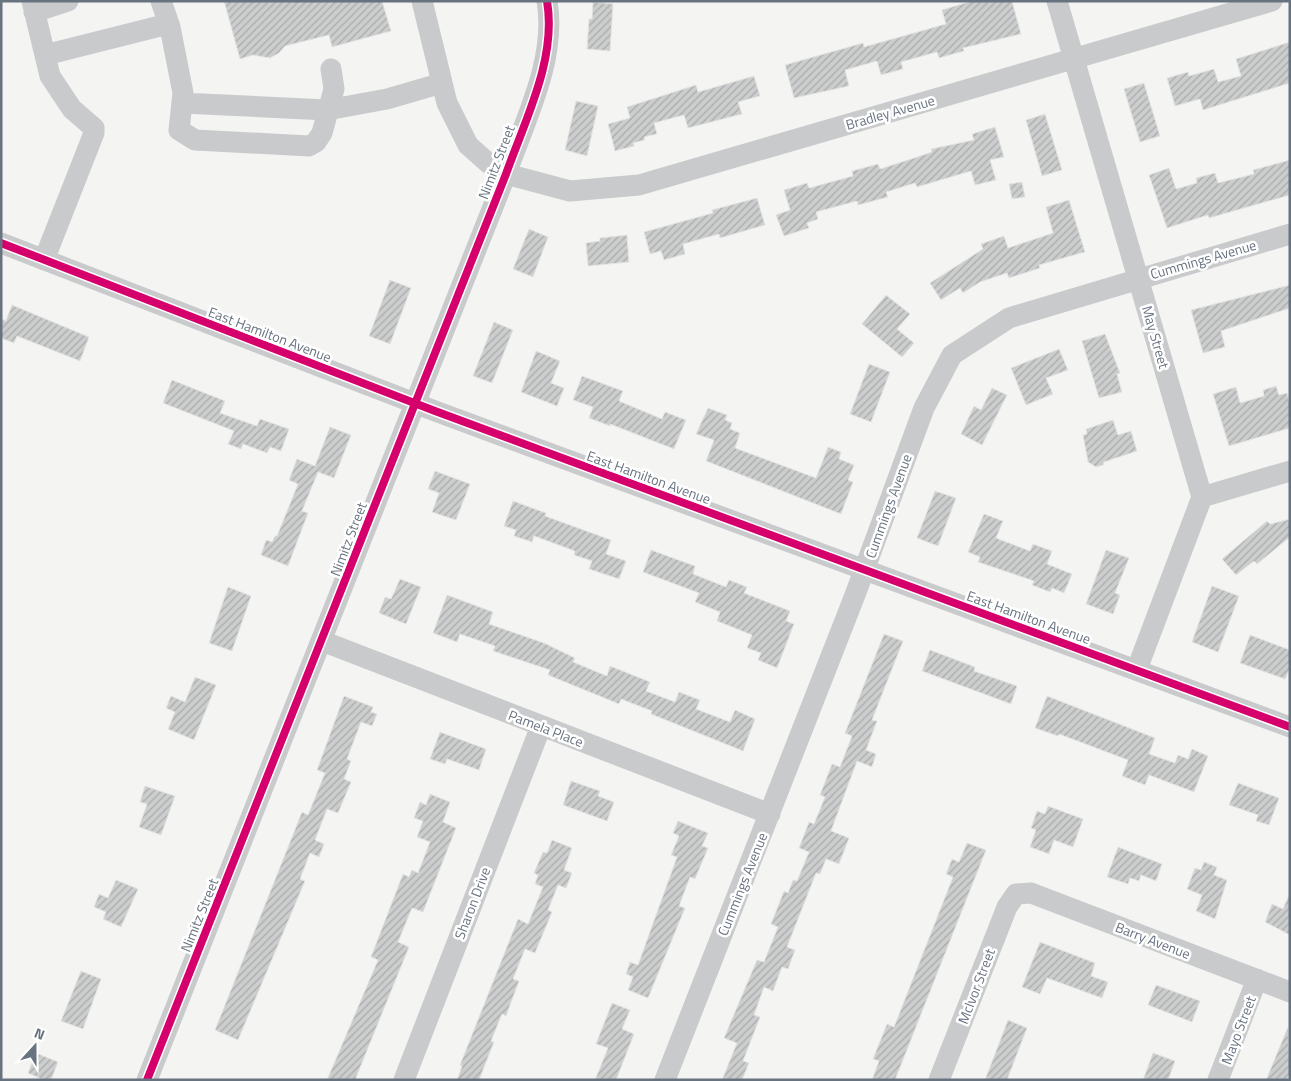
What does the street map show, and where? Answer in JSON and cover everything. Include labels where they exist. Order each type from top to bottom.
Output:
[{"type":"street","points":[[44,260],[94,133],[94,128],[72,109],[50,76],[33,6],[68,1]]},
{"type":"street","points":[[161,1],[168,24],[182,93],[179,130],[195,140],[309,146],[316,142],[322,133],[334,89],[331,69]]},
{"type":"street","points":[[422,1],[447,103],[468,145],[506,174]]},
{"type":"street","name":"Nimitz Street","points":[[147,1080],[506,174],[543,70],[550,17],[547,1]]},
{"type":"street","name":"May Street","points":[[1057,1],[1202,497]]},
{"type":"street","name":"Bradley Avenue","points":[[506,174],[570,191],[639,185],[1272,1]]},
{"type":"street","points":[[45,55],[168,24]]},
{"type":"street","points":[[182,103],[327,110],[387,99],[442,83]]},
{"type":"street","name":"Cummings Avenue","points":[[665,1080],[770,814],[924,408],[952,355],[1009,318],[1290,234]]},
{"type":"street","name":"East Hamilton Avenue","points":[[1,243],[415,403],[1290,727]]},
{"type":"street","points":[[1137,669],[1202,497],[1290,471]]},
{"type":"street","name":"Pamela Place","points":[[322,641],[770,814]]},
{"type":"street","name":"Sharon Drive","points":[[404,1080],[541,726]]},
{"type":"street","name":"Barry Avenue","points":[[1016,894],[1031,893],[1290,992]]},
{"type":"street","name":"McIvor Street","points":[[939,1080],[1007,907],[1016,894]]},
{"type":"street","name":"Mayo Street","points":[[1218,1080],[1257,979]]},
{"type":"building","points":[[224,1],[382,1],[391,31],[332,47],[329,35],[285,46],[279,53],[270,58],[253,55],[240,59]]},
{"type":"building","points":[[972,1],[1012,1],[1021,34],[963,48],[964,51],[939,58],[937,52],[901,62],[903,69],[881,75],[877,61],[845,70],[849,86],[794,98],[785,65],[863,43],[864,47],[946,24],[942,10]]},
{"type":"building","points":[[593,2],[613,4],[610,51],[587,49],[589,19],[592,19]]},
{"type":"building","points":[[1290,42],[1290,83],[1203,110],[1200,99],[1175,106],[1167,78],[1188,72],[1189,76],[1214,69],[1218,82],[1241,76],[1236,59]]},
{"type":"building","points":[[754,76],[760,96],[738,102],[742,114],[688,128],[684,115],[654,123],[657,134],[644,137],[645,140],[633,143],[634,146],[615,151],[608,124],[630,118],[627,107],[696,85],[698,92]]},
{"type":"building","points":[[1144,83],[1160,136],[1140,142],[1124,89]]},
{"type":"building","points":[[576,101],[598,106],[587,156],[565,150]]},
{"type":"building","points":[[1045,114],[1062,170],[1042,176],[1026,120]]},
{"type":"building","points":[[995,127],[1004,157],[990,160],[996,180],[975,185],[971,171],[917,187],[915,183],[886,192],[888,197],[858,205],[857,201],[816,212],[818,219],[807,223],[809,228],[784,236],[776,215],[790,210],[784,190],[807,183],[809,188],[853,176],[852,171],[878,164],[880,169],[932,152],[931,149],[974,140],[972,134]]},
{"type":"building","points":[[1290,160],[1290,195],[1209,218],[1208,215],[1167,228],[1149,175],[1169,168],[1176,189],[1197,183],[1196,178],[1215,173],[1218,183],[1254,174],[1253,170]]},
{"type":"building","points":[[1022,182],[1025,197],[1012,199],[1009,184]]},
{"type":"building","points":[[757,198],[765,225],[720,238],[719,234],[683,244],[685,254],[664,260],[661,251],[650,254],[644,232],[713,213],[712,210]]},
{"type":"building","points":[[1069,200],[1085,252],[1039,265],[1040,268],[1009,278],[1007,273],[980,282],[963,293],[960,288],[941,300],[930,283],[983,249],[981,244],[1004,236],[1008,248],[1053,233],[1046,207]]},
{"type":"building","points":[[529,229],[548,237],[533,277],[513,269]]},
{"type":"building","points":[[627,235],[629,262],[588,266],[586,243],[600,241],[600,238]]},
{"type":"building","points":[[390,280],[411,288],[390,344],[369,336]]},
{"type":"building","points":[[1290,285],[1290,308],[1221,331],[1225,347],[1203,353],[1191,310]]},
{"type":"building","points":[[886,295],[910,314],[897,329],[914,343],[902,357],[862,324]]},
{"type":"building","points":[[12,305],[89,337],[80,361],[17,336],[14,343],[1,338],[1,319],[6,321]]},
{"type":"building","points":[[494,322],[513,330],[492,383],[473,376]]},
{"type":"building","points":[[1105,334],[1120,373],[1117,374],[1122,392],[1099,398],[1082,341]]},
{"type":"building","points":[[1059,349],[1068,370],[1046,378],[1053,394],[1026,405],[1011,368]]},
{"type":"building","points":[[536,351],[560,361],[551,383],[564,388],[557,406],[521,392]]},
{"type":"building","points":[[869,364],[890,372],[871,422],[850,414]]},
{"type":"building","points":[[582,376],[623,391],[619,401],[662,419],[665,412],[686,420],[674,449],[610,424],[610,426],[589,418],[593,407],[573,400]]},
{"type":"building","points":[[172,380],[225,401],[220,413],[257,426],[260,419],[289,429],[281,451],[270,447],[267,453],[243,444],[241,449],[228,444],[234,431],[163,403]]},
{"type":"building","points":[[1276,386],[1279,395],[1287,393],[1290,404],[1290,428],[1229,446],[1213,394],[1236,387],[1240,403],[1264,396],[1263,390]]},
{"type":"building","points":[[992,388],[1007,395],[982,445],[961,434],[974,406],[981,410]]},
{"type":"building","points":[[708,408],[727,415],[725,420],[732,423],[730,429],[740,433],[735,448],[816,478],[828,447],[841,452],[839,459],[854,465],[848,480],[853,482],[841,514],[706,461],[714,440],[696,434]]},
{"type":"building","points":[[1113,420],[1118,435],[1131,431],[1137,451],[1104,462],[1103,465],[1096,467],[1088,462],[1083,435],[1087,434],[1086,429]]},
{"type":"building","points":[[330,427],[351,435],[334,478],[318,472],[302,511],[308,513],[288,566],[261,555],[266,540],[272,542],[275,536],[277,536],[298,484],[289,480],[297,459],[315,466]]},
{"type":"building","points":[[435,471],[470,484],[456,520],[432,512],[439,493],[428,489]]},
{"type":"building","points":[[935,491],[956,498],[938,546],[917,538]]},
{"type":"building","points":[[513,501],[546,513],[545,516],[611,540],[606,554],[626,561],[619,579],[589,569],[592,561],[574,555],[575,551],[534,536],[532,542],[514,536],[516,530],[504,526]]},
{"type":"building","points":[[984,514],[1003,521],[996,538],[1030,551],[1033,544],[1052,551],[1047,564],[1072,574],[1064,593],[1052,588],[1050,592],[1032,585],[1034,581],[978,562],[980,557],[968,552]]},
{"type":"building","points":[[1290,519],[1290,537],[1257,564],[1254,561],[1236,575],[1222,559],[1267,521],[1270,524]]},
{"type":"building","points":[[651,550],[695,566],[693,574],[726,587],[729,580],[747,587],[744,593],[790,611],[786,621],[794,624],[777,668],[758,660],[761,653],[747,648],[752,635],[717,621],[720,612],[695,602],[699,593],[643,572]]},
{"type":"building","points":[[1106,550],[1129,558],[1115,593],[1120,595],[1113,614],[1086,604]]},
{"type":"building","points":[[400,579],[421,587],[406,624],[379,613],[385,597],[391,599]]},
{"type":"building","points":[[1212,586],[1239,596],[1218,652],[1192,642]]},
{"type":"building","points":[[228,587],[251,596],[232,651],[209,643]]},
{"type":"building","points":[[447,595],[493,612],[489,624],[544,643],[575,658],[573,662],[607,676],[610,666],[650,682],[646,691],[675,702],[679,692],[700,700],[696,709],[730,722],[735,710],[755,719],[743,751],[651,714],[652,711],[621,699],[619,704],[548,675],[550,670],[493,651],[495,646],[460,634],[457,642],[433,633]]},
{"type":"building","points":[[884,634],[903,641],[872,720],[877,721],[866,750],[876,754],[872,767],[857,761],[831,831],[849,838],[839,864],[826,859],[820,874],[816,873],[787,947],[795,950],[788,969],[782,967],[773,991],[764,987],[754,1015],[760,1017],[743,1061],[749,1063],[742,1080],[722,1080],[737,1043],[724,1038],[757,960],[764,962],[778,927],[771,924],[784,891],[788,893],[793,880],[797,881],[809,852],[799,848],[809,822],[814,824],[825,797],[820,795],[832,764],[840,767],[852,736],[845,733]]},
{"type":"building","points":[[1250,635],[1290,650],[1290,668],[1285,679],[1240,663]]},
{"type":"building","points":[[930,650],[975,667],[974,671],[1017,686],[1011,704],[922,671]]},
{"type":"building","points":[[195,677],[216,685],[194,740],[168,729],[175,712],[166,708],[171,696],[185,702]]},
{"type":"building","points":[[344,696],[373,707],[371,712],[377,714],[372,726],[361,722],[347,759],[351,761],[344,779],[351,782],[338,813],[327,809],[315,840],[324,844],[319,857],[310,853],[300,879],[305,881],[238,1040],[215,1030],[302,812],[308,815],[325,773],[317,770]]},
{"type":"building","points":[[1047,696],[1155,738],[1149,754],[1175,763],[1178,755],[1188,759],[1192,749],[1208,756],[1194,792],[1149,775],[1145,785],[1122,776],[1128,760],[1059,734],[1058,736],[1035,728]]},
{"type":"building","points":[[440,732],[486,749],[479,770],[447,759],[445,764],[430,759]]},
{"type":"building","points":[[571,781],[600,791],[598,796],[614,802],[607,821],[563,805]]},
{"type":"building","points":[[1238,783],[1279,798],[1269,825],[1256,821],[1258,815],[1229,805]]},
{"type":"building","points":[[145,786],[175,796],[161,835],[139,827],[147,804],[140,802]]},
{"type":"building","points":[[430,794],[450,802],[443,822],[456,828],[423,912],[412,908],[398,942],[409,947],[355,1080],[327,1080],[378,960],[371,957],[403,874],[409,877],[412,870],[418,873],[430,842],[417,837],[423,821],[414,818],[420,802],[426,805]]},
{"type":"building","points":[[1048,806],[1083,819],[1073,847],[1054,840],[1049,854],[1030,847],[1036,830],[1031,828],[1037,811],[1045,814]]},
{"type":"building","points":[[678,821],[708,833],[702,846],[708,848],[695,879],[690,877],[679,906],[685,908],[648,998],[628,990],[633,977],[626,974],[630,962],[638,965],[677,857],[671,855],[679,836],[673,833]]},
{"type":"building","points":[[552,840],[572,848],[564,870],[572,873],[566,888],[558,885],[548,910],[552,912],[535,953],[525,949],[513,979],[519,981],[506,1016],[502,1014],[491,1041],[494,1042],[479,1080],[457,1080],[462,1066],[460,1065],[518,919],[528,924],[543,887],[535,884],[538,875],[534,873],[543,852],[547,853]]},
{"type":"building","points":[[967,843],[986,850],[895,1080],[872,1080],[879,1061],[873,1059],[887,1024],[894,1027],[953,877],[946,874],[952,859],[959,862]]},
{"type":"building","points":[[1118,847],[1162,864],[1156,881],[1141,875],[1139,881],[1130,878],[1128,884],[1107,877]]},
{"type":"building","points":[[1204,862],[1217,867],[1214,875],[1227,880],[1215,919],[1196,911],[1202,895],[1187,889],[1195,868],[1201,870]]},
{"type":"building","points":[[116,880],[138,889],[121,927],[103,919],[106,912],[94,907],[99,894],[108,898]]},
{"type":"building","points":[[1289,895],[1290,935],[1265,922],[1272,904],[1283,909]]},
{"type":"building","points":[[1040,942],[1095,963],[1091,976],[1108,982],[1102,998],[1047,978],[1040,994],[1022,987]]},
{"type":"building","points":[[81,971],[101,979],[83,1029],[61,1021]]},
{"type":"building","points":[[1156,985],[1200,1001],[1192,1022],[1148,1005]]},
{"type":"building","points":[[612,1003],[630,1010],[622,1029],[634,1034],[616,1080],[595,1080],[608,1048],[596,1044]]},
{"type":"building","points":[[1008,1020],[1027,1028],[1007,1080],[985,1080]]},
{"type":"building","points":[[1288,1027],[1290,1073],[1287,1080],[1266,1080]]},
{"type":"building","points":[[36,1053],[58,1062],[51,1080],[44,1080],[28,1073]]},
{"type":"building","points":[[1153,1053],[1175,1061],[1168,1080],[1143,1080]]},
{"type":"cycle path","points":[[147,1080],[530,111],[543,67],[547,45],[549,23],[547,1]]},
{"type":"cycle path","points":[[1,243],[435,411],[1290,727]]}]
